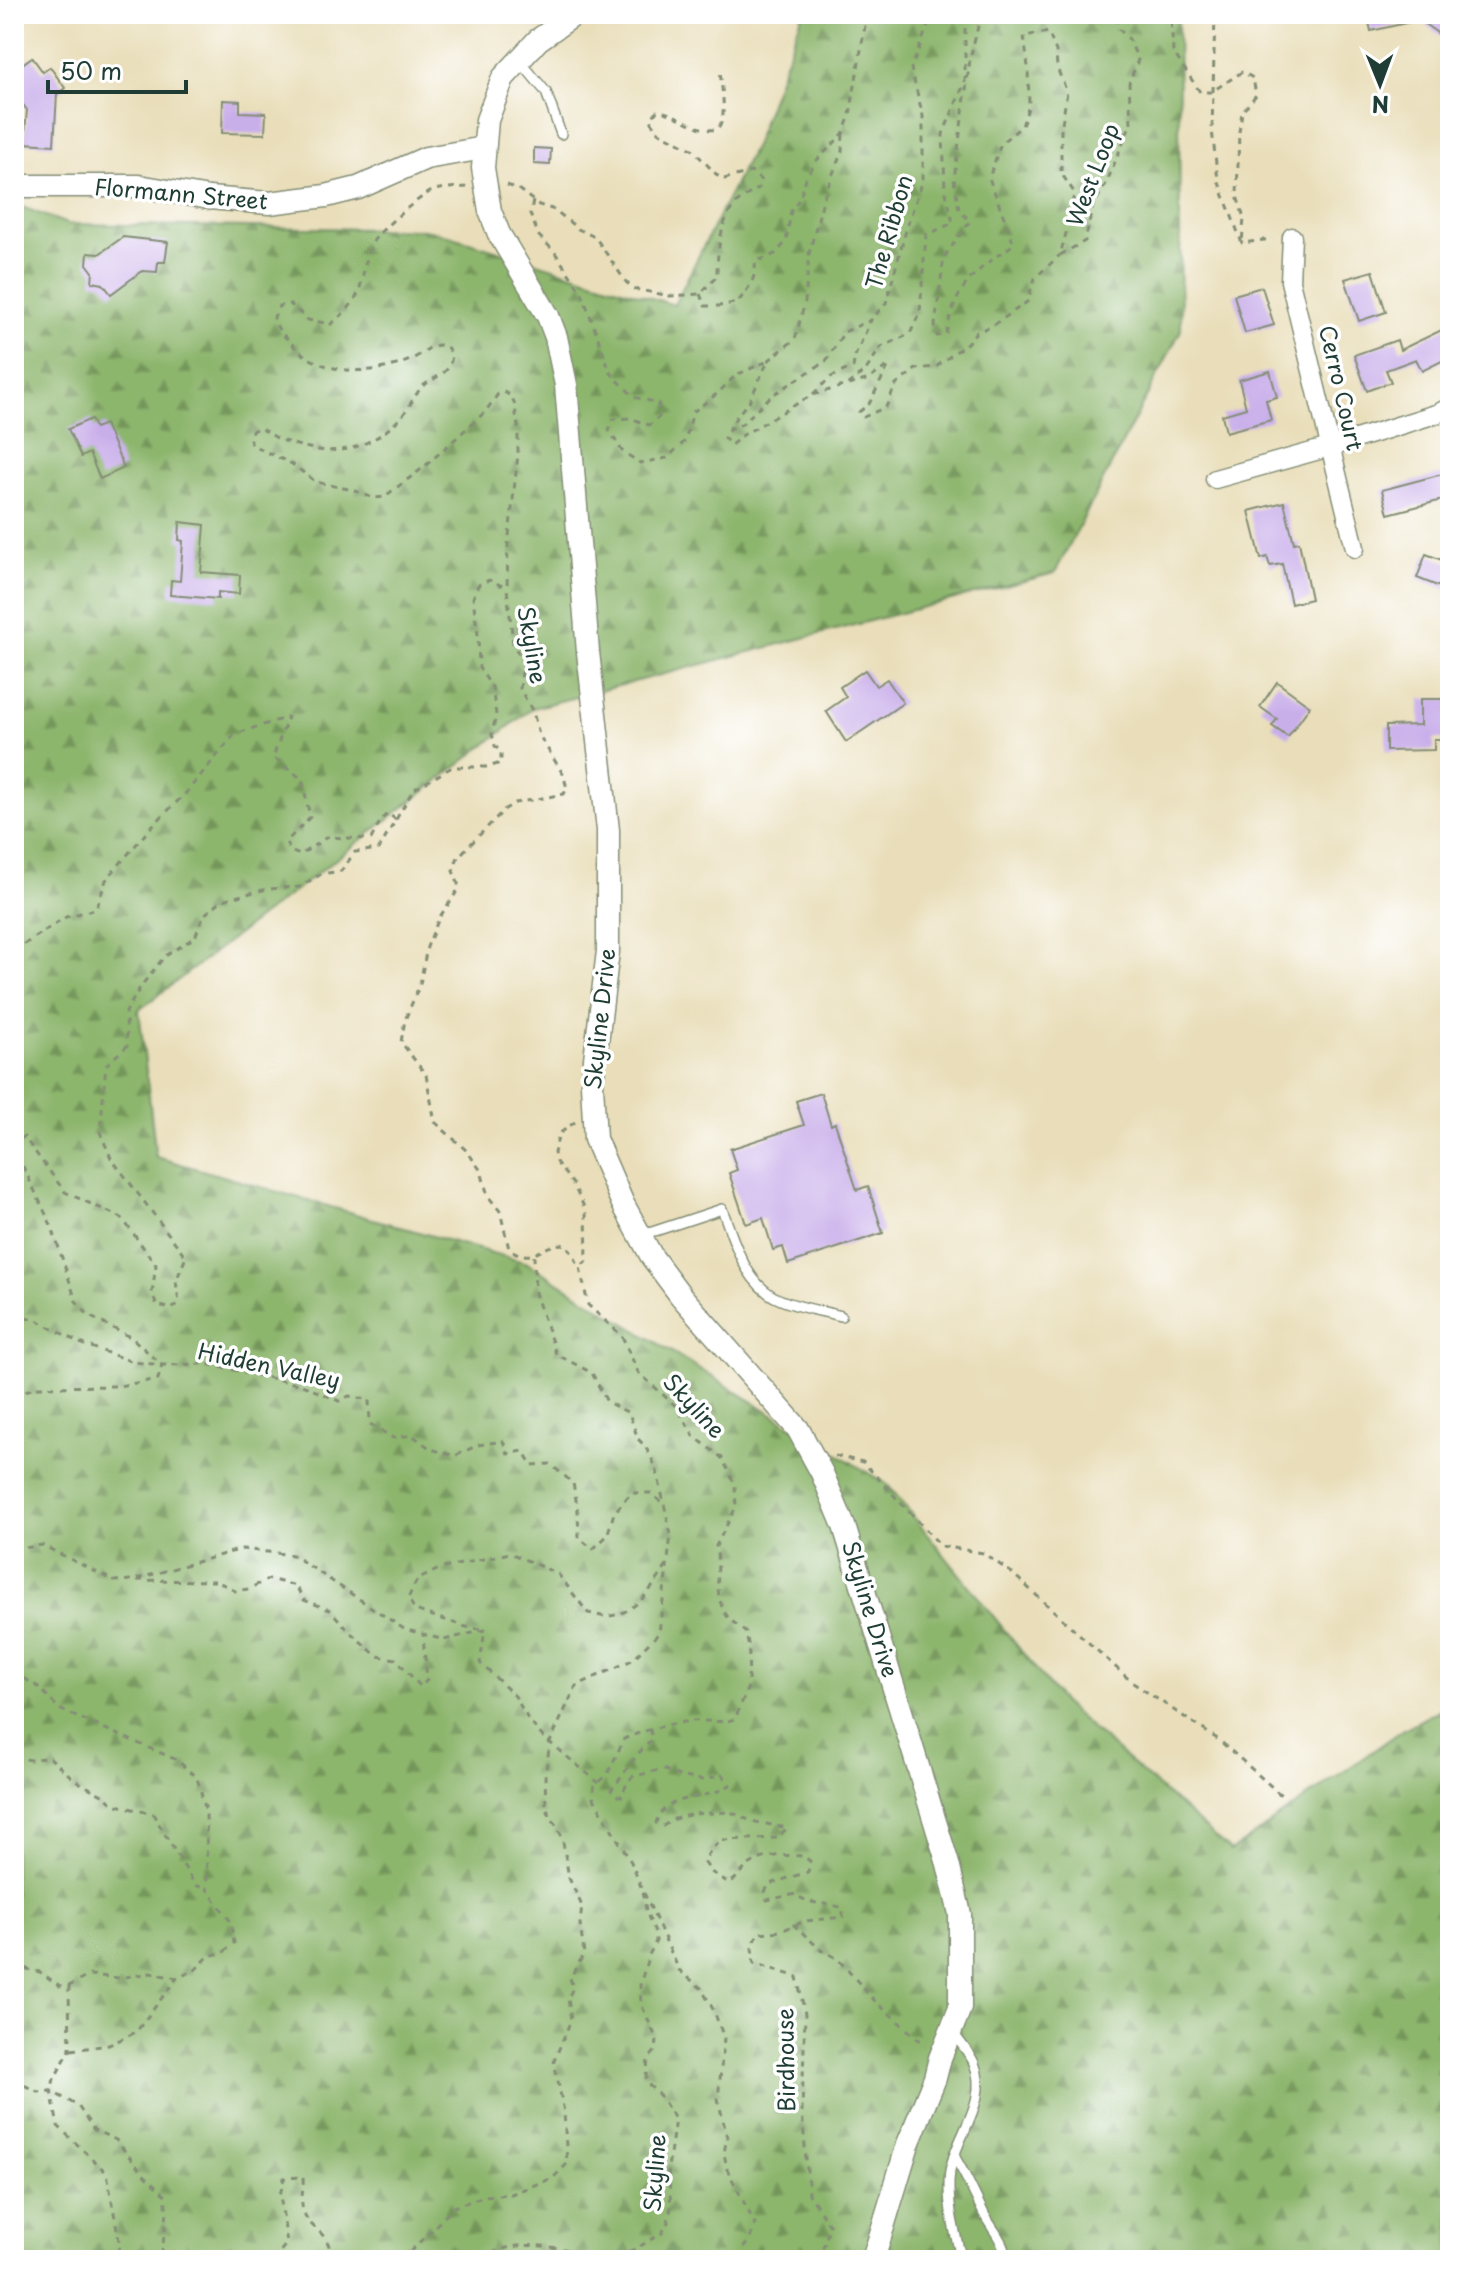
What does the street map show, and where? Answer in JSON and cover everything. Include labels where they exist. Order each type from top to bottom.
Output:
[{"type":"street","name":"Skyline Drive","points":[[575,14],[518,59],[503,78],[487,120],[484,148],[485,185],[490,211],[499,234],[536,293],[552,326],[566,385],[588,652],[608,830],[608,951],[592,1084],[595,1139],[639,1236],[681,1296],[798,1429],[812,1451],[844,1526],[960,1914],[960,2008],[908,2144],[873,2260]]},
{"type":"street","name":"Flormann Street","points":[[14,186],[139,186],[231,201],[269,203],[326,196],[358,188],[426,158],[484,148]]},
{"type":"street","name":"Cerro Court","points":[[1292,237],[1290,281],[1355,548]]},
{"type":"street","points":[[1215,479],[1330,447],[1450,407]]},
{"type":"lane","points":[[518,59],[546,92],[561,134]]},
{"type":"lane","points":[[639,1236],[722,1209],[747,1270],[761,1287],[780,1300],[841,1316]]},
{"type":"lane","points":[[951,2030],[974,2063],[978,2083],[976,2103],[954,2156],[948,2192],[961,2257]]},
{"type":"lane","points":[[954,2156],[984,2214],[1005,2245],[1006,2260]]},
{"type":"path","points":[[533,201],[530,214],[539,236],[554,251],[582,293],[610,372],[634,397],[658,403],[659,417],[649,425],[630,418],[613,419],[609,430],[622,451],[640,463],[667,458],[685,441],[693,412],[736,375],[768,361],[795,339],[805,302],[809,254],[824,196],[842,151],[843,134],[850,115],[867,14]]},
{"type":"path","name":"The Ribbon","points":[[728,430],[742,424],[771,396],[826,361],[844,332],[871,320],[886,303],[923,180],[923,116],[911,69],[928,25],[929,14]]},
{"type":"path","points":[[847,385],[866,370],[881,347],[910,334],[920,312],[926,235],[953,223],[945,189],[943,134],[965,82],[965,14]]},
{"type":"path","name":"West Loop","points":[[981,14],[970,59],[954,179],[959,210],[970,221],[944,257],[935,325],[937,336],[946,334],[951,312],[964,283],[1014,244],[989,178],[1001,143],[1022,126],[1029,105],[1024,36],[1048,32],[1067,92],[1061,130],[1061,173],[1074,192],[1060,255]]},
{"type":"path","name":"West Loop","points":[[1060,255],[1085,241],[1093,206],[1106,184],[1131,123],[1129,83],[1138,60],[1129,39],[1119,29],[1117,14]]},
{"type":"path","points":[[1177,14],[1171,17],[1173,52],[1200,92],[1211,92],[1242,72],[1253,78],[1256,95],[1242,112],[1237,156],[1237,196],[1244,218],[1242,243]]},
{"type":"path","points":[[1215,14],[1212,130],[1218,180],[1242,243]]},
{"type":"path","points":[[720,70],[722,125],[718,129],[706,130],[680,116],[661,111],[657,111],[651,119],[655,130],[692,149],[718,176],[724,179],[751,172],[761,180],[761,186],[740,200],[729,214],[717,258],[717,276],[700,294],[705,306],[738,302],[751,285],[756,272],[755,262],[775,254],[786,242],[791,211],[800,198],[806,178],[816,161],[843,134]]},
{"type":"path","name":"Skyline","points":[[534,1256],[525,1256],[509,1249],[500,1211],[488,1196],[481,1171],[467,1151],[435,1122],[426,1075],[401,1042],[401,1032],[420,984],[427,947],[439,918],[458,890],[453,871],[458,857],[505,809],[536,798],[556,797],[564,794],[567,788],[563,774],[539,735],[533,712],[520,689],[523,663],[513,643],[507,588],[510,505],[518,454],[518,426],[511,396],[504,392],[498,394],[485,412],[423,468],[384,497],[373,498],[316,482],[292,464],[252,445],[249,435],[258,428],[309,449],[333,452],[355,448],[394,424],[423,386],[448,369],[450,350],[438,345],[399,364],[369,370],[341,369],[316,363],[276,327],[274,317],[279,306],[290,304],[308,320],[331,324],[352,306],[364,280],[373,242],[384,227],[430,192],[507,185],[555,210],[578,229],[595,237],[634,289],[670,296],[700,294]]},
{"type":"path","points":[[1242,243],[1292,237]]},
{"type":"path","points":[[812,395],[869,379],[889,365],[869,404],[859,412],[864,417],[886,407],[895,386],[916,369],[936,367],[967,343],[977,331],[991,327],[1027,302],[1035,278],[1060,255]]},
{"type":"path","points":[[768,361],[749,402],[724,438],[731,445],[812,395],[831,377],[853,367],[871,320]]},
{"type":"path","points":[[14,1394],[39,1387],[119,1386],[158,1379],[162,1365],[132,1338],[89,1316],[76,1301],[52,1227],[17,1154],[17,1140],[24,1137],[65,1192],[122,1218],[156,1265],[152,1293],[157,1305],[172,1309],[179,1303],[176,1281],[186,1257],[111,1158],[100,1132],[106,1065],[127,1046],[126,1012],[141,986],[164,957],[195,937],[204,915],[222,900],[267,889],[299,887],[321,874],[341,871],[355,852],[379,849],[413,790],[452,767],[488,767],[501,763],[501,752],[495,746],[492,734],[496,715],[492,687],[479,668],[473,598],[478,585],[489,580],[507,588]]},
{"type":"path","points":[[14,951],[66,917],[96,909],[106,880],[235,734],[288,717],[273,757],[302,779],[310,817],[286,842],[290,851],[300,855],[327,837],[371,839],[388,813],[396,820]]},
{"type":"path","points":[[402,2260],[454,2207],[484,2196],[511,2194],[553,2178],[567,2164],[564,2112],[554,2061],[571,2020],[568,1998],[573,1988],[570,1978],[584,1954],[580,1924],[582,1906],[569,1878],[562,1836],[546,1808],[545,1777],[550,1742],[576,1686],[632,1660],[659,1633],[671,1535],[656,1467],[638,1439],[629,1413],[607,1402],[592,1373],[556,1354],[535,1293],[534,1256],[551,1246],[567,1245],[580,1267],[587,1261],[585,1236],[588,1218],[573,1184],[562,1171],[554,1153],[555,1143],[566,1127],[593,1118]]},
{"type":"path","name":"Skyline","points":[[482,2260],[496,2251],[532,2244],[609,2260],[662,2233],[668,2222],[671,2207],[668,2168],[675,2119],[648,2084],[645,2069],[656,2050],[657,2040],[641,2004],[640,1985],[656,1941],[631,1862],[593,1797],[594,1787],[607,1775],[624,1739],[650,1729],[690,1721],[727,1722],[735,1719],[744,1700],[749,1675],[746,1633],[729,1619],[717,1595],[719,1565],[716,1546],[734,1514],[737,1497],[735,1485],[722,1458],[694,1436],[677,1407],[638,1372],[622,1336],[588,1305],[580,1267]]},
{"type":"path","name":"Hidden Valley","points":[[14,1317],[35,1319],[80,1343],[133,1362],[206,1364],[302,1385],[339,1401],[349,1396],[369,1400],[370,1424],[393,1438],[412,1435],[431,1449],[455,1456],[478,1445],[503,1441],[508,1454],[523,1451],[532,1465],[550,1464],[573,1483],[579,1538],[593,1549],[607,1536],[614,1513],[631,1493],[650,1493],[664,1504]]},
{"type":"path","points":[[812,1451],[863,1462],[941,1546],[983,1553],[1012,1573],[1133,1683],[1219,1740],[1281,1795]]},
{"type":"path","points":[[14,1550],[42,1545],[114,1581],[217,1581],[235,1591],[248,1589],[269,1579],[296,1586],[304,1600],[330,1610],[377,1656],[397,1659],[421,1687],[427,1680],[423,1636]]},
{"type":"path","points":[[133,1580],[242,1549],[293,1555],[404,1629],[444,1640],[485,1630]]},
{"type":"path","points":[[485,1630],[415,1610],[408,1598],[417,1580],[439,1569],[510,1553],[558,1574],[588,1613],[609,1616],[628,1611],[656,1582],[669,1562]]},
{"type":"path","points":[[485,1630],[480,1663],[515,1696],[529,1721],[543,1737],[599,1783]]},
{"type":"path","points":[[14,1672],[40,1688],[59,1709],[177,1760],[197,1778],[206,1811],[207,1889],[231,1922],[234,1943],[224,1952],[209,1956],[195,1970],[177,1978],[136,2032],[109,2045],[70,2050]]},
{"type":"path","name":"Birdhouse","points":[[650,1729],[652,1740],[625,1769],[611,1790],[616,1796],[622,1796],[632,1777],[663,1769],[702,1780],[722,1775],[730,1785],[721,1792],[684,1799],[667,1807],[658,1814],[656,1823],[663,1826],[674,1819],[693,1814],[731,1812],[751,1821],[787,1828],[777,1838],[720,1840],[708,1854],[705,1863],[711,1872],[729,1883],[739,1878],[749,1865],[768,1857],[803,1856],[810,1861],[808,1872],[769,1884],[765,1892],[767,1900],[796,1894],[803,1901],[831,1903],[843,1908],[843,1917],[758,1933],[752,1948],[754,1963],[797,1977],[805,2014],[802,2111],[809,2194],[830,2226],[819,2260]]},
{"type":"path","points":[[14,1756],[30,1760],[49,1757],[75,1780],[113,1804],[153,1814],[195,1885],[207,1889]]},
{"type":"path","points":[[641,1887],[679,1970],[701,1988],[724,2038],[718,2099],[727,2137],[724,2153],[727,2169],[755,2224],[750,2239],[735,2260]]},
{"type":"path","points":[[793,1924],[821,1950],[837,1958],[875,2001],[940,2058]]},
{"type":"path","points":[[14,1966],[40,1972],[60,1986],[69,1986],[90,1975],[119,1978],[150,1973],[177,1978]]},
{"type":"path","points":[[69,1986],[70,2050],[51,2091],[58,2126],[107,2173],[120,2246],[114,2260]]},
{"type":"path","points":[[14,2080],[38,2092],[51,2091],[78,2106],[94,2130],[116,2140],[143,2174],[165,2195],[167,2212],[159,2255],[161,2260]]},
{"type":"path","points":[[273,2260],[287,2243],[280,2195],[284,2178],[303,2177],[302,2206],[307,2219],[327,2237],[331,2260]]},
{"type":"green space","points":[[803,14],[1178,14],[1181,330],[1055,573],[533,708],[139,1010],[156,1157],[527,1263],[888,1485],[1063,1703],[1231,1851],[1404,1729],[1450,1704],[1450,2260],[14,2260],[14,204],[67,224],[430,230],[674,305],[754,146]]},
{"type":"building","points":[[1367,14],[1450,14],[1450,42],[1419,20],[1371,31]]},
{"type":"building","points":[[32,57],[43,72],[50,67],[65,88],[57,94],[54,145],[24,143],[27,110],[14,93],[14,70]]},
{"type":"building","points":[[223,100],[240,101],[240,112],[266,113],[265,134],[222,133]]},
{"type":"building","points":[[534,148],[551,149],[550,165],[534,164]]},
{"type":"building","points":[[123,237],[168,242],[165,262],[158,262],[157,272],[142,271],[111,294],[103,284],[92,282],[93,272],[87,264],[88,253],[99,254]]},
{"type":"building","points":[[1373,271],[1386,312],[1359,321],[1345,279]]},
{"type":"building","points":[[1262,287],[1274,325],[1245,333],[1234,295]]},
{"type":"building","points":[[1450,326],[1450,357],[1422,371],[1416,359],[1386,370],[1391,382],[1367,391],[1354,355],[1397,340],[1400,350]]},
{"type":"building","points":[[1270,371],[1277,397],[1266,400],[1271,420],[1226,432],[1222,415],[1246,408],[1239,380]]},
{"type":"building","points":[[91,419],[95,428],[105,424],[124,468],[100,479],[89,453],[81,457],[68,429]]},
{"type":"building","points":[[1450,472],[1450,498],[1388,514],[1382,490]]},
{"type":"building","points":[[1284,502],[1294,543],[1299,542],[1311,599],[1291,604],[1282,564],[1270,566],[1267,557],[1261,559],[1249,511]]},
{"type":"building","points":[[180,522],[205,525],[201,572],[240,575],[239,594],[218,592],[218,599],[170,595],[171,580],[180,581],[183,541],[179,540]]},
{"type":"building","points":[[1426,554],[1450,563],[1450,591],[1417,578]]},
{"type":"building","points":[[865,670],[876,686],[887,679],[903,703],[846,742],[826,711],[846,697],[840,687]]},
{"type":"building","points":[[1277,682],[1310,706],[1288,737],[1272,726],[1277,719],[1260,707]]},
{"type":"building","points":[[1420,699],[1450,699],[1450,739],[1434,739],[1434,750],[1386,751],[1386,726],[1420,725]]},
{"type":"building","points":[[821,1093],[831,1125],[835,1123],[857,1190],[868,1186],[883,1233],[788,1264],[783,1247],[773,1250],[763,1218],[746,1224],[729,1173],[737,1170],[730,1149],[804,1125],[796,1101]]}]
